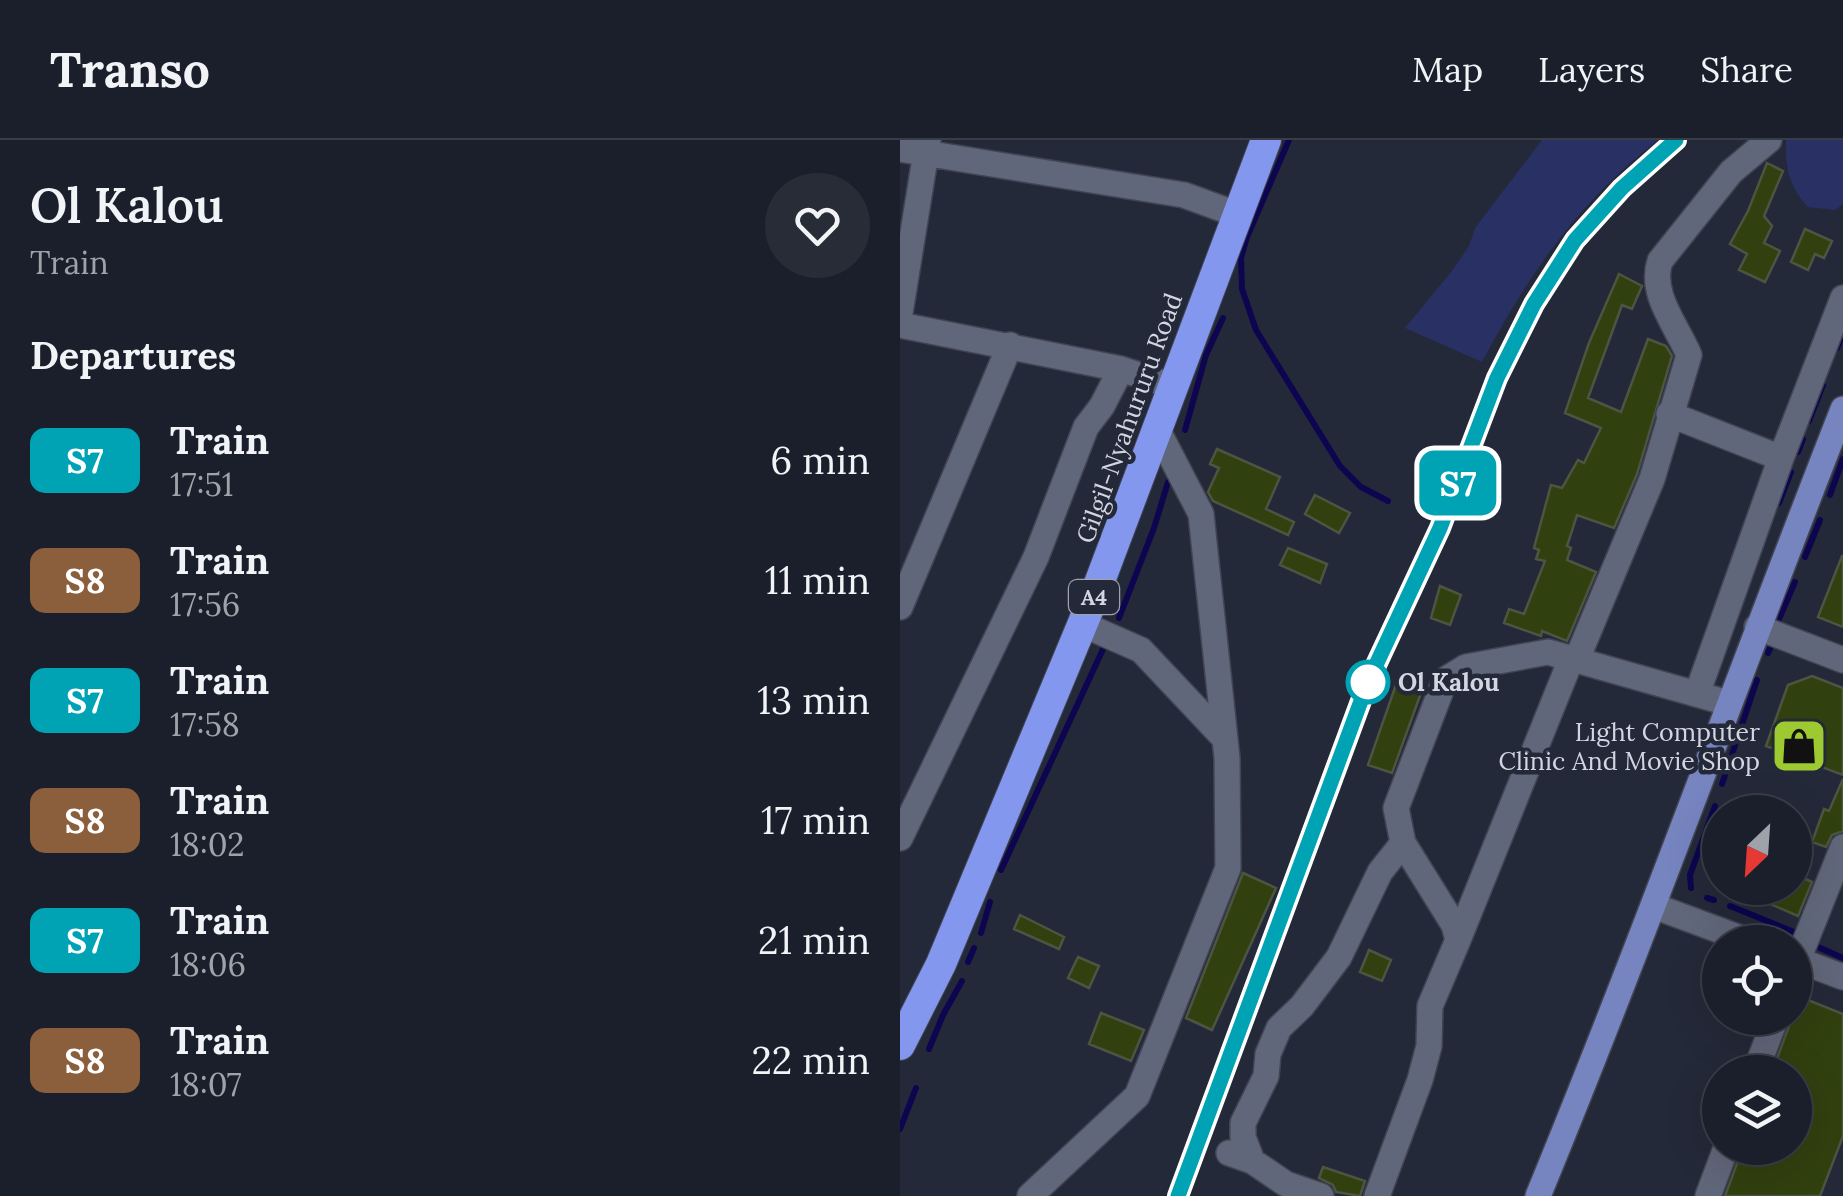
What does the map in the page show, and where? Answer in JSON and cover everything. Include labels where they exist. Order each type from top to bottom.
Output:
[{"type":"highway","name":"Gilgil-Nyahururu Road","points":[[900,1045],[945,954],[1082,624],[1266,140]]},
{"type":"main road","points":[[1538,1196],[1654,906],[1728,703],[1843,410]]},
{"type":"street","points":[[1376,1196],[1420,1080],[1428,1046],[1430,1006],[1652,479],[1689,355],[1661,299],[1655,276],[1660,261],[1731,172],[1769,140]]},
{"type":"street","points":[[900,149],[927,146],[1184,196],[1236,214]]},
{"type":"street","points":[[900,314],[927,146]]},
{"type":"street","points":[[1696,694],[1843,298]]},
{"type":"street","points":[[900,325],[1120,369],[1172,386]]},
{"type":"street","points":[[900,607],[1010,345]]},
{"type":"street","points":[[900,838],[1036,558],[1086,427],[1102,406],[1120,369]]},
{"type":"street","points":[[1669,414],[1781,458]]},
{"type":"street","points":[[1030,1196],[1137,1096],[1228,868],[1225,739],[1201,514],[1158,431]]},
{"type":"street","points":[[1082,624],[1141,650],[1225,739]]},
{"type":"street","points":[[1757,627],[1843,660]]},
{"type":"street","points":[[1458,940],[1454,926],[1403,844],[1396,808],[1445,680],[1466,667],[1548,652],[1728,703]]},
{"type":"street","points":[[1321,1196],[1286,1184],[1241,1157],[1243,1123],[1266,1076],[1268,1054],[1279,1028],[1302,1006],[1339,957],[1380,872],[1403,844]]},
{"type":"street","points":[[1811,925],[1843,847]]},
{"type":"street","points":[[1654,906],[1705,925]]},
{"type":"street","points":[[1812,967],[1843,977]]},
{"type":"street","points":[[1708,1196],[1720,1165]]},
{"type":"shaded area","points":[[1542,140],[1658,140],[1604,188],[1558,241],[1518,299],[1482,362],[1405,328],[1452,271],[1469,246],[1475,228]]},
{"type":"shaded area","points":[[1786,140],[1843,140],[1843,204],[1835,210],[1808,207],[1790,176]]},
{"type":"building","points":[[1767,163],[1783,171],[1764,216],[1772,226],[1764,243],[1780,251],[1765,282],[1739,270],[1747,254],[1730,244]]},
{"type":"building","points":[[1805,229],[1832,241],[1824,258],[1815,254],[1808,270],[1791,262]]},
{"type":"building","points":[[1619,274],[1642,286],[1632,309],[1622,305],[1588,398],[1621,412],[1648,339],[1666,346],[1672,356],[1637,474],[1614,528],[1577,515],[1567,546],[1571,548],[1567,560],[1596,572],[1567,641],[1504,623],[1509,609],[1524,614],[1545,561],[1536,559],[1539,550],[1534,548],[1551,485],[1562,488],[1578,460],[1584,463],[1601,428],[1565,413]]},
{"type":"building","points":[[1217,449],[1280,477],[1266,509],[1294,522],[1288,535],[1213,501],[1208,492],[1219,468],[1210,464]]},
{"type":"building","points":[[1315,495],[1350,513],[1339,533],[1305,514]]},
{"type":"building","points":[[1288,548],[1327,564],[1320,583],[1280,565]]},
{"type":"building","points":[[1843,556],[1843,627],[1818,617]]},
{"type":"building","points":[[1440,586],[1461,595],[1450,625],[1431,618]]},
{"type":"building","points":[[1400,673],[1425,682],[1392,773],[1368,765]]},
{"type":"building","points":[[1812,676],[1843,688],[1843,775],[1766,746],[1788,685]]},
{"type":"building","points":[[1843,779],[1843,831],[1832,835],[1826,847],[1812,842],[1824,809],[1829,811]]},
{"type":"building","points":[[1243,873],[1276,888],[1212,1030],[1186,1018]]},
{"type":"building","points":[[1772,905],[1803,905],[1798,916]]},
{"type":"building","points":[[1020,915],[1064,937],[1059,949],[1014,929]]},
{"type":"building","points":[[1369,950],[1391,960],[1382,981],[1360,972]]},
{"type":"building","points":[[1078,957],[1099,966],[1089,988],[1068,978]]},
{"type":"building","points":[[1812,1002],[1843,1014],[1843,1136],[1820,1196],[1725,1196],[1736,1165],[1812,1165],[1812,1055],[1778,1055],[1786,1035],[1812,1035]]},
{"type":"building","points":[[1101,1013],[1144,1030],[1131,1061],[1089,1044]]},
{"type":"building","points":[[1323,1167],[1365,1181],[1360,1196],[1336,1192],[1333,1185],[1319,1178]]},
{"type":"waterway","points":[[1289,140],[1247,237],[1241,258],[1242,289],[1256,330],[1340,466],[1361,487],[1388,501]]},
{"type":"waterway","points":[[1185,430],[1206,355],[1223,318]]},
{"type":"waterway","points":[[1837,348],[1843,334]]},
{"type":"waterway","points":[[1809,421],[1823,385]]},
{"type":"waterway","points":[[1798,452],[1803,439]]},
{"type":"waterway","points":[[1830,495],[1843,459]]},
{"type":"waterway","points":[[1779,503],[1791,472]]},
{"type":"waterway","points":[[1119,618],[1168,482]]},
{"type":"waterway","points":[[1805,557],[1820,520]]},
{"type":"waterway","points":[[1779,619],[1795,582]]},
{"type":"waterway","points":[[1768,653],[1771,646]]},
{"type":"waterway","points":[[1001,870],[1104,647]]},
{"type":"waterway","points":[[1722,784],[1757,680]]},
{"type":"waterway","points":[[1691,888],[1690,875],[1702,842]]},
{"type":"waterway","points":[[981,933],[990,902]]},
{"type":"waterway","points":[[1730,906],[1777,925]]},
{"type":"waterway","points":[[1818,947],[1843,958]]},
{"type":"waterway","points":[[968,962],[974,948]]},
{"type":"waterway","points":[[929,1049],[962,981]]},
{"type":"waterway","points":[[900,1129],[916,1088]]},
{"type":"railway","points":[[1178,1196],[1368,682],[1440,528],[1497,378],[1534,304],[1575,240],[1622,188],[1676,140]]},
{"type":"train","name":"S7","points":[[1178,1196],[1368,682],[1440,528],[1497,378],[1534,304],[1575,240],[1622,188],[1676,140]]},
{"type":"place","name":"Ol Kalou","points":[[1368,682]]},
{"type":"place","name":"Light Computer Clinic And Movie Shop","points":[[1799,746]]}]
